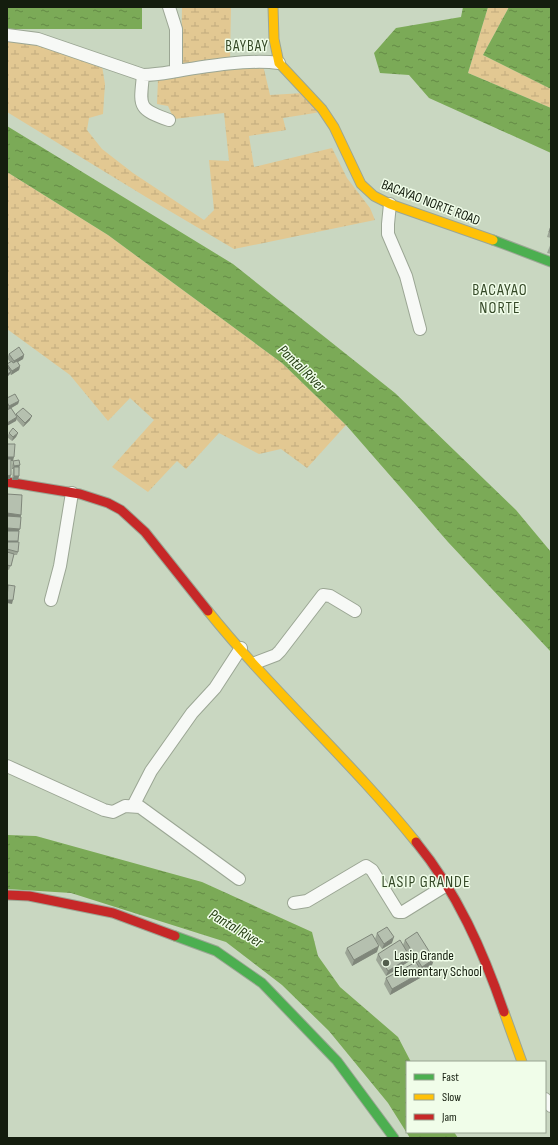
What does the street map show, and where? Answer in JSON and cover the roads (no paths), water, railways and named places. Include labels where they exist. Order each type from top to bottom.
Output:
[{"type":"street","points":[[169,7],[176,29],[176,71]]},
{"type":"street","points":[[7,35],[38,39],[143,75],[160,75],[176,71],[262,61],[279,63],[274,39],[273,7]]},
{"type":"street","name":"BACAYAO NORTE ROAD","points":[[279,63],[322,109],[334,127],[361,184],[374,196],[390,204],[441,221],[551,262]]},
{"type":"street","points":[[143,75],[141,96],[144,108],[150,114],[169,120]]},
{"type":"street","points":[[390,204],[388,234],[406,276],[420,329]]},
{"type":"street","points":[[7,482],[98,499],[129,516],[148,536],[241,648],[400,820],[469,924],[489,965],[522,1061]]},
{"type":"street","points":[[51,600],[61,560],[72,493]]},
{"type":"street","points":[[255,663],[276,655],[323,595],[330,596],[355,611]]},
{"type":"street","points":[[133,806],[151,771],[192,713],[215,688],[241,648]]},
{"type":"street","points":[[7,766],[104,810],[113,812],[124,806],[140,807],[239,879]]},
{"type":"street","points":[[294,903],[307,901],[366,866],[372,870],[391,903],[398,912],[403,912],[445,886]]},
{"type":"street","points":[[7,895],[29,896],[113,913],[216,952],[262,983],[337,1060],[394,1138]]},
{"type":"water","points":[[7,7],[142,7],[142,29],[7,29]]},
{"type":"water","points":[[463,7],[488,7],[468,73],[551,108],[551,153],[429,98],[409,75],[380,73],[374,53],[396,28],[461,17]]},
{"type":"water","points":[[509,7],[551,7],[551,89],[483,55]]},
{"type":"water","name":"Pantal River","points":[[7,126],[233,264],[395,393],[516,510],[551,552],[551,652],[448,542],[346,425],[282,363],[108,235],[7,172]]},
{"type":"water","name":"Pantal River","points":[[7,835],[36,836],[202,882],[312,932],[318,956],[340,987],[398,1037],[410,1061],[406,1061],[406,1132],[388,1103],[329,1031],[282,985],[226,942],[71,893],[7,889]]},
{"type":"water","points":[[407,1133],[455,1133],[458,1138],[410,1138]]},
{"type":"place","name":"Lasip Grande Elementary School","points":[[386,963]]},
{"type":"district","name":"BAYBAY","points":[[247,46]]},
{"type":"district","name":"BACAYAO NORTE","points":[[500,298]]},
{"type":"district","name":"LASIP GRANDE","points":[[426,881]]}]
